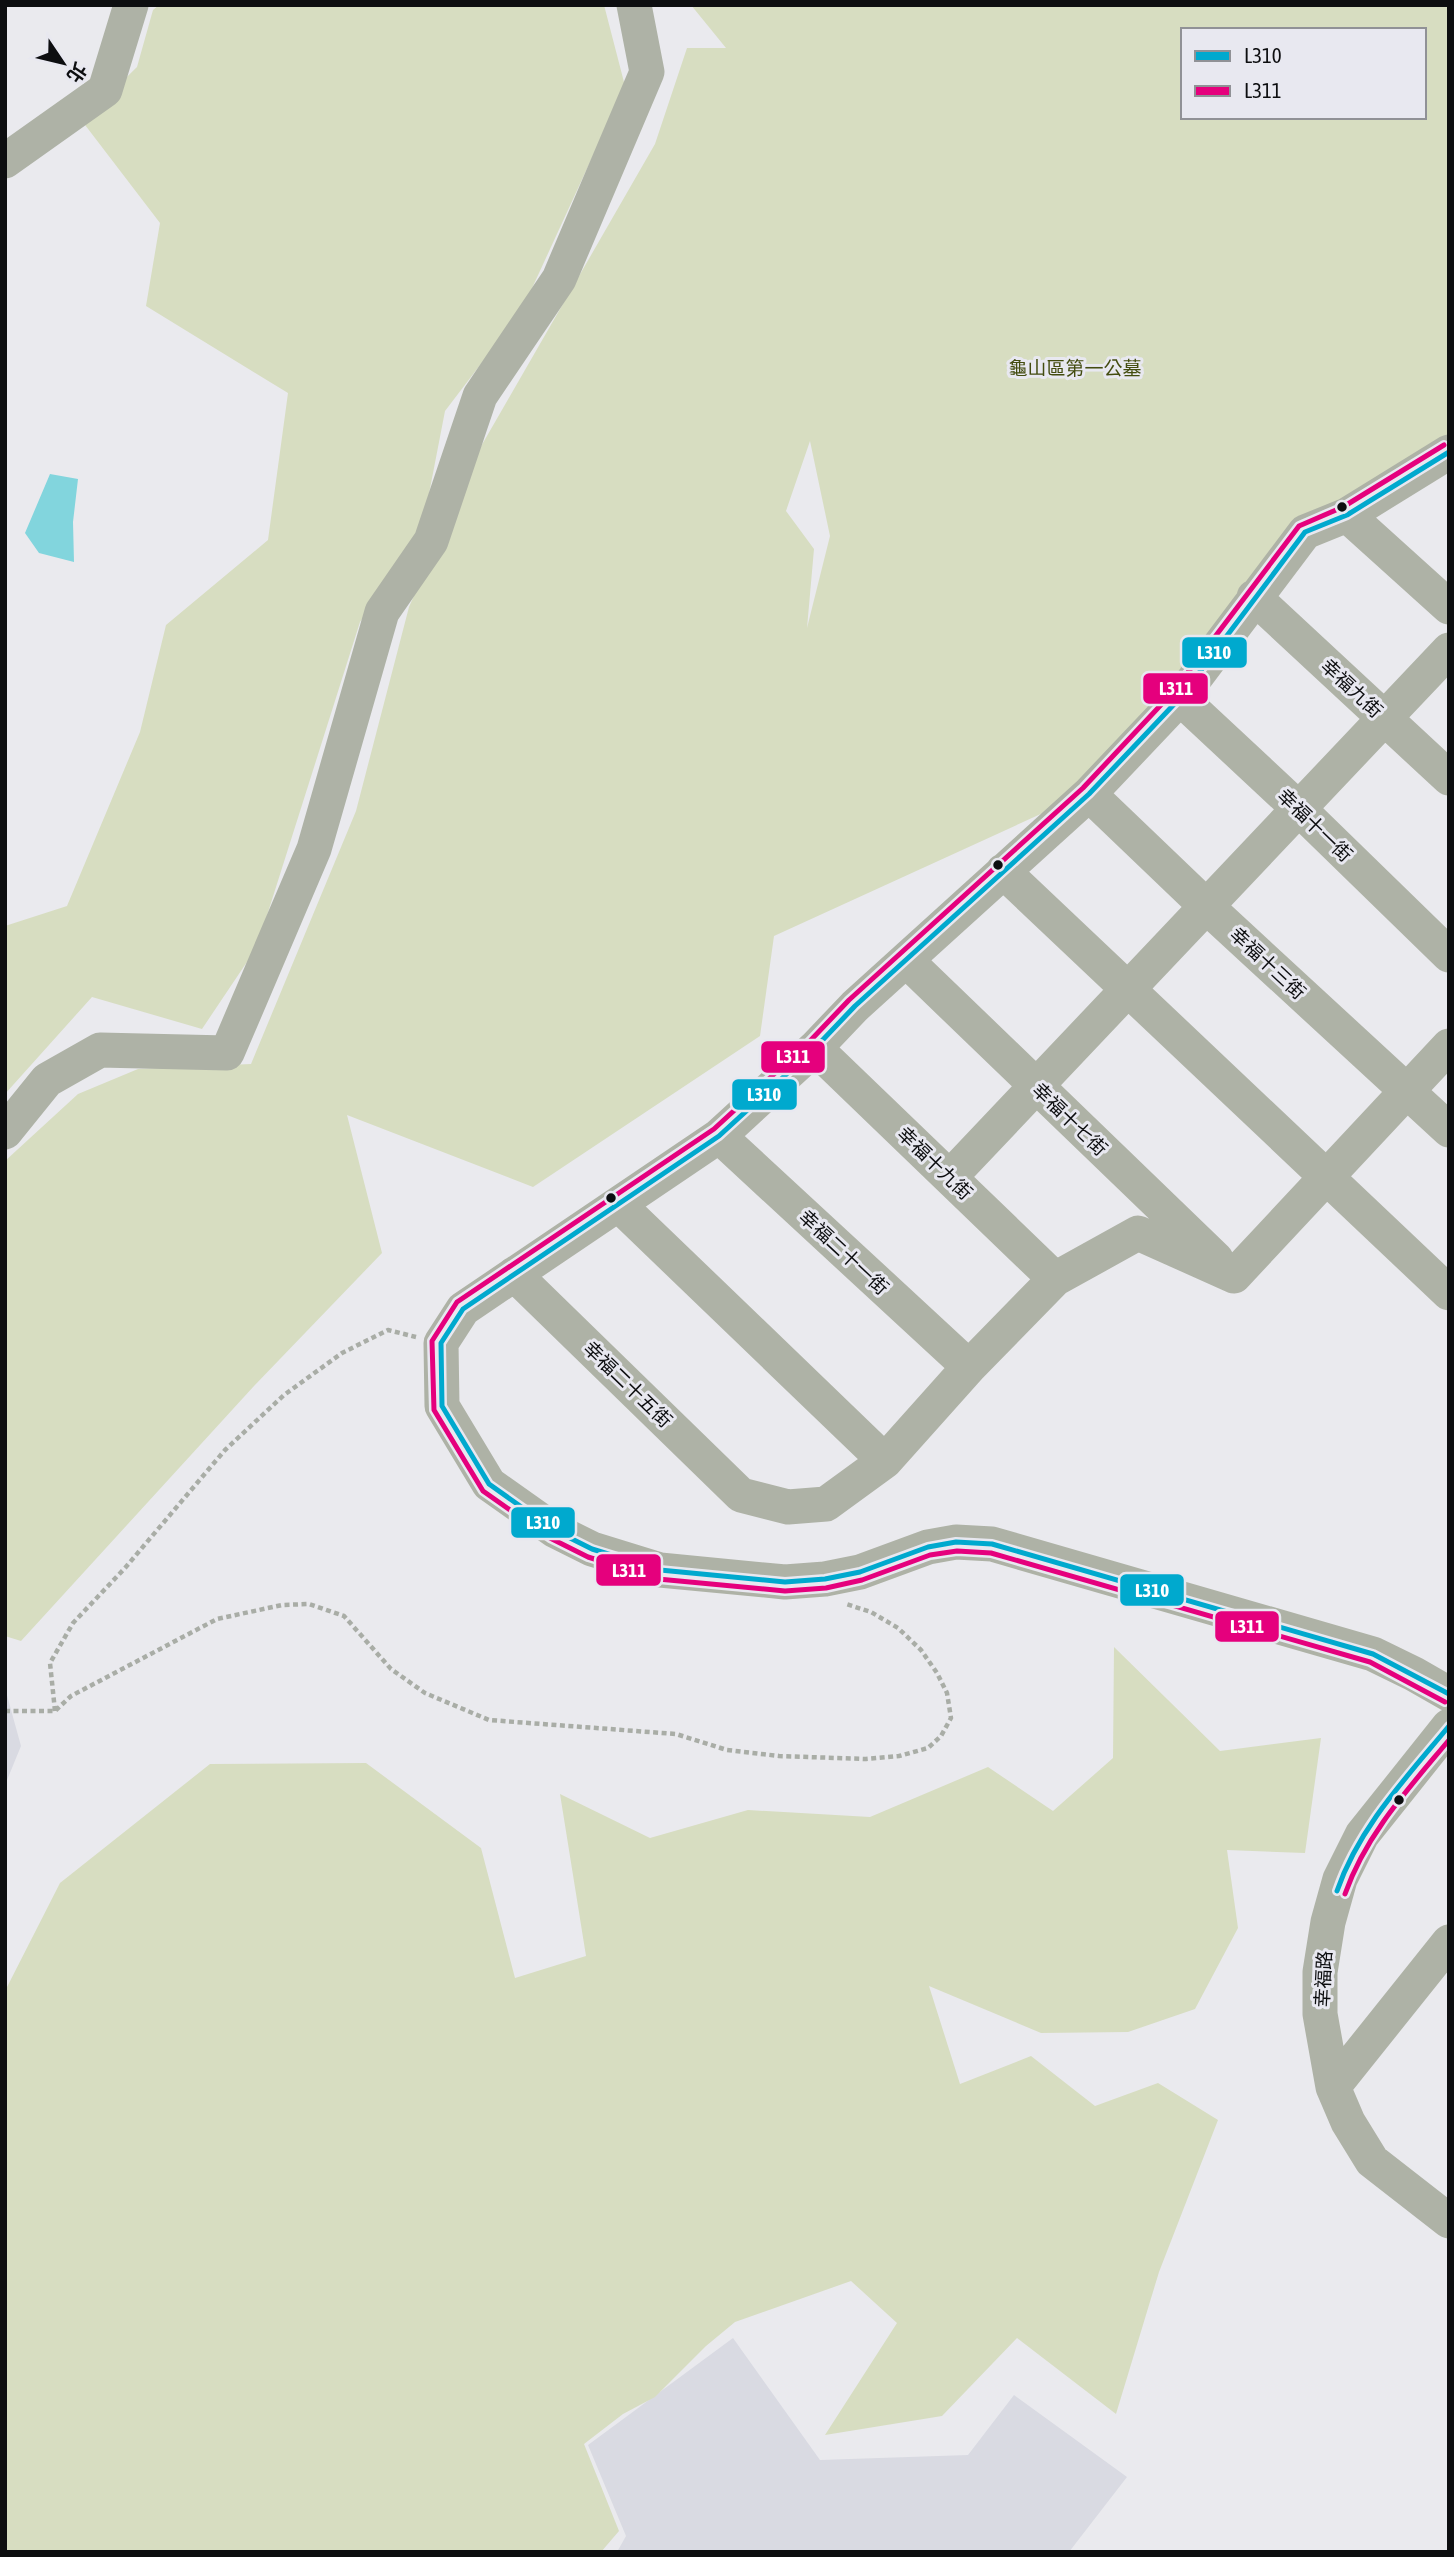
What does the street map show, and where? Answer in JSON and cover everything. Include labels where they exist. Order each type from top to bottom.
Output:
[{"type":"street","points":[[5,161],[105,90],[131,5]]},
{"type":"street","points":[[5,1132],[47,1080],[100,1050],[227,1053],[314,849],[382,611],[431,541],[480,396],[559,279],[647,72],[634,5]]},
{"type":"street","points":[[1449,452],[1347,515],[1305,532],[1180,698],[1089,794],[855,1006],[815,1048],[719,1136],[463,1309],[441,1343],[442,1406],[489,1483],[554,1530],[592,1549],[660,1570],[785,1582],[825,1579],[860,1572],[906,1554],[956,1542],[992,1544],[1373,1654],[1449,1694]]},
{"type":"street","points":[[1347,515],[1449,607]]},
{"type":"street","name":"幸福九街","points":[[1254,597],[1449,778]]},
{"type":"street","points":[[950,1177],[1449,650]]},
{"type":"street","name":"幸福十一街","points":[[1180,698],[1449,955]]},
{"type":"street","name":"幸福十三街","points":[[1089,794],[1449,1130]]},
{"type":"street","points":[[1003,871],[1449,1293]]},
{"type":"street","name":"幸福十七街","points":[[907,961],[1234,1276]]},
{"type":"street","points":[[619,1205],[885,1461],[969,1367],[1055,1279],[1138,1234],[1234,1276],[1449,1046]]},
{"type":"street","name":"幸福十九街","points":[[815,1048],[1055,1279]]},
{"type":"street","name":"幸福二十一街","points":[[719,1136],[969,1367]]},
{"type":"street","name":"幸福二十五街","points":[[514,1274],[741,1494],[788,1507],[826,1504],[885,1461]]},
{"type":"street","name":"幸福路","points":[[1442,2203],[1372,2161],[1348,2122],[1333,2087],[1320,2014],[1320,1972],[1328,1923],[1340,1879],[1362,1835],[1449,1726]]},
{"type":"street","points":[[1333,2087],[1449,1942]]},
{"type":"path","points":[[55,1711],[50,1663],[73,1623],[125,1569],[225,1450],[254,1422],[284,1395],[342,1353],[388,1330],[441,1343]]},
{"type":"path","points":[[5,1711],[55,1711],[71,1696],[217,1619],[282,1605],[309,1604],[344,1616],[391,1670],[425,1693],[489,1720],[676,1734],[727,1750],[779,1756],[866,1759],[899,1756],[928,1748],[942,1736],[951,1718],[947,1693],[937,1673],[921,1650],[898,1628],[871,1612],[842,1603]]},
{"type":"shaded area","points":[[5,1688],[21,1746],[5,1785]]},
{"type":"shaded area","points":[[733,2338],[820,2460],[968,2455],[1014,2395],[1127,2477],[1069,2552],[617,2552],[626,2536],[588,2445]]},
{"type":"green space","points":[[159,5],[604,5],[625,86],[522,310],[445,411],[422,530],[360,622],[257,947],[202,1029],[92,997],[5,1094],[5,926],[67,906],[140,732],[166,625],[268,540],[288,393],[146,306],[160,223],[82,121],[137,67],[153,10]]},
{"type":"green space","name":"龜山區第一公墓","points":[[691,5],[1449,5],[1449,442],[1344,508],[1067,802],[774,936],[760,1036],[533,1187],[347,1115],[382,1253],[254,1386],[21,1641],[5,1636],[5,1161],[78,1094],[138,1069],[251,1064],[356,811],[409,607],[476,455],[655,144],[687,48],[726,48]],"holes":[[[810,441],[830,536],[807,628],[814,549],[786,511]]]},
{"type":"green space","points":[[1114,1647],[1220,1751],[1321,1738],[1305,1853],[1227,1850],[1238,1928],[1195,2009],[1128,2032],[1041,2033],[929,1986],[960,2084],[1031,2056],[1095,2106],[1158,2083],[1218,2120],[1159,2272],[1116,2414],[1017,2338],[942,2416],[825,2435],[897,2323],[851,2281],[735,2322],[706,2346],[655,2397],[623,2414],[584,2444],[619,2531],[601,2552],[5,2552],[5,1991],[60,1883],[210,1764],[366,1763],[481,1848],[515,1978],[586,1956],[560,1794],[650,1838],[748,1810],[870,1817],[988,1767],[1053,1811],[1113,1758]]},
{"type":"water","points":[[50,474],[78,479],[73,522],[74,562],[39,553],[25,533]]},
{"type":"transit line","name":"L311","points":[[1444,445],[1343,507],[1299,526],[1173,692],[1083,788],[849,1000],[809,1042],[714,1129],[457,1302],[432,1341],[434,1410],[483,1491],[550,1538],[588,1557],[658,1579],[785,1591],[826,1588],[862,1580],[930,1555],[957,1551],[991,1553],[1370,1662],[1445,1702]]},
{"type":"transit line","name":"L310","points":[[1449,452],[1347,515],[1305,532],[1180,698],[1089,794],[855,1006],[815,1048],[719,1136],[463,1309],[441,1343],[442,1406],[489,1484],[554,1530],[592,1549],[660,1570],[785,1582],[825,1579],[860,1572],[928,1547],[956,1542],[992,1544],[1373,1654],[1449,1694]]},
{"type":"transit line","name":"L310","points":[[1337,1891],[1346,1868],[1371,1824],[1400,1784],[1449,1726]]},
{"type":"transit line","name":"L311","points":[[1345,1894],[1364,1851],[1390,1812],[1449,1740]]}]
